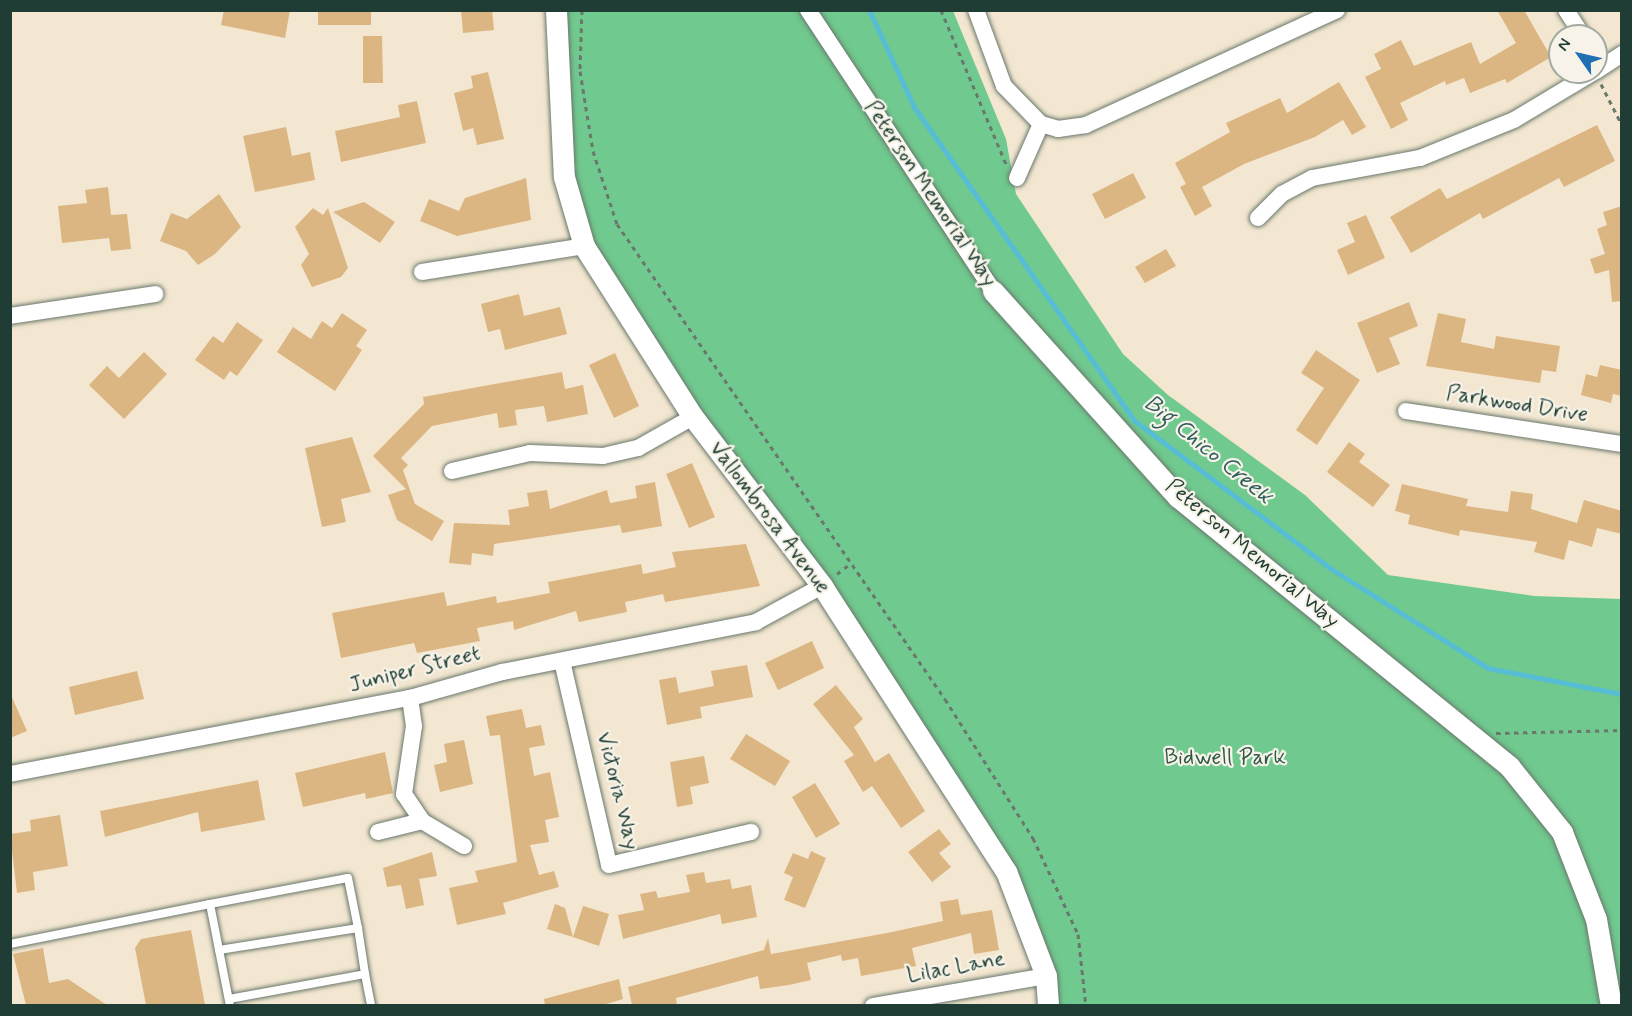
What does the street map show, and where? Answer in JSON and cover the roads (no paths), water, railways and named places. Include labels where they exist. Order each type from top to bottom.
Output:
[{"type":"street","name":"Vallombrosa Avenue","points":[[556,10],[564,177],[584,246],[693,417],[822,586],[1006,871],[1047,976],[1048,1005]]},
{"type":"street","name":"Peterson Memorial Way","points":[[808,10],[993,291],[1178,497],[1509,766],[1562,832],[1596,919],[1611,1005]]},
{"type":"street","points":[[976,10],[1004,86],[1041,124],[1058,129],[1086,125],[1337,10]]},
{"type":"street","points":[[1566,10],[1575,24]]},
{"type":"street","points":[[1608,61],[1622,54]]},
{"type":"street","points":[[1258,218],[1282,194],[1312,178],[1420,158],[1514,120],[1570,84]]},
{"type":"street","points":[[1017,178],[1041,124]]},
{"type":"street","points":[[422,272],[584,246]]},
{"type":"street","points":[[10,316],[155,294]]},
{"type":"street","name":"Parkwood Drive","points":[[1406,411],[1622,444]]},
{"type":"street","points":[[453,471],[530,453],[603,456],[638,448],[693,417]]},
{"type":"street","name":"Juniper Street","points":[[10,774],[410,698],[562,661],[756,622],[822,586]]},
{"type":"street","name":"Victoria Way","points":[[562,661],[609,865],[751,832]]},
{"type":"street","points":[[410,698],[414,726],[404,794],[422,821],[464,846]]},
{"type":"street","points":[[378,832],[422,821]]},
{"type":"street","name":"Lilac Lane","points":[[873,1005],[1047,976]]},
{"type":"lane","points":[[10,944],[348,878],[371,1005]]},
{"type":"lane","points":[[210,904],[230,1002],[365,974]]},
{"type":"lane","points":[[219,950],[358,928]]},
{"type":"waterway","name":"Big Chico Creek","points":[[869,10],[914,107],[1135,421],[1333,570],[1488,668],[1622,694]]},
{"type":"park label","name":"Bidwell Park","points":[[1225,759]]}]
